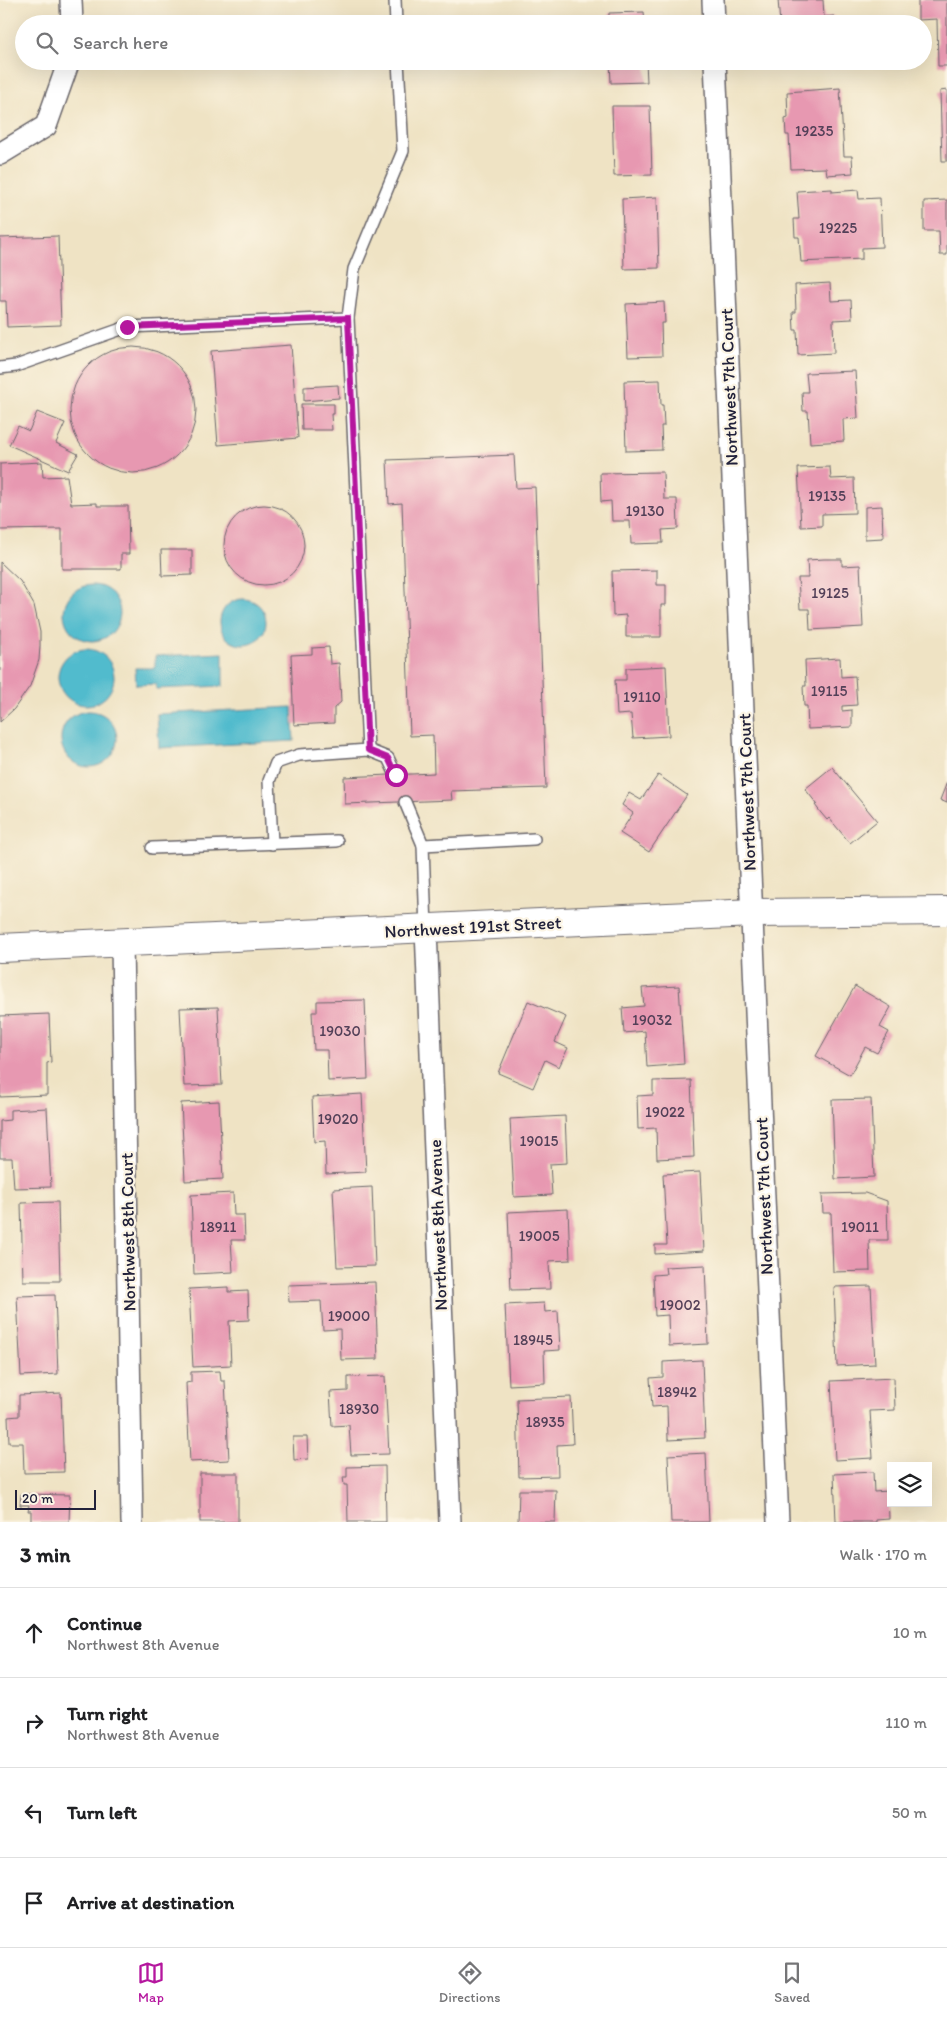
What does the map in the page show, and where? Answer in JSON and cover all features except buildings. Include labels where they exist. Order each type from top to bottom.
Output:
[{"type":"street","points":[[71,0],[72,15]]},
{"type":"street","points":[[713,0],[714,15]]},
{"type":"street","points":[[0,154],[46,126],[66,70]]},
{"type":"street","name":"Northwest 7th Court","points":[[715,70],[778,1522]]},
{"type":"street","name":"Northwest 191st Street","points":[[0,948],[753,914],[947,911]]},
{"type":"street","name":"Northwest 8th Avenue","points":[[426,929],[450,1522]]},
{"type":"street","name":"Northwest 8th Court","points":[[122,943],[132,1522]]},
{"type":"lane","points":[[395,0],[396,15]]},
{"type":"lane","points":[[368,750],[348,318],[354,268],[403,151],[398,70]]},
{"type":"lane","points":[[0,368],[16,366],[127,327],[348,318]]},
{"type":"lane","points":[[272,844],[268,781],[276,763],[299,754],[368,750],[388,758],[396,775]]},
{"type":"lane","points":[[405,802],[423,846],[426,929]]},
{"type":"lane","points":[[423,846],[534,839]]},
{"type":"lane","points":[[152,848],[337,841]]},
{"type":"water","points":[[86,585],[98,585],[108,589],[116,597],[120,613],[116,629],[108,637],[98,641],[86,641],[76,637],[68,629],[64,619],[64,607],[68,597],[76,589]]},
{"type":"water","points":[[239,599],[247,599],[256,603],[262,609],[266,622],[262,635],[256,641],[247,645],[239,645],[230,641],[224,635],[220,626],[220,618],[224,609],[230,603]]},
{"type":"water","points":[[80,649],[92,649],[102,653],[110,661],[114,677],[110,693],[102,701],[92,705],[80,705],[70,701],[62,693],[58,683],[58,671],[62,661],[70,653]]},
{"type":"water","points":[[223,653],[223,686],[156,689],[156,684],[136,685],[135,668],[155,668],[155,656]]},
{"type":"water","points":[[292,707],[294,741],[159,748],[157,714]]},
{"type":"water","points":[[89,711],[100,713],[109,719],[115,728],[117,739],[115,750],[109,759],[100,765],[89,767],[78,765],[69,759],[63,750],[61,739],[63,728],[69,719],[78,713]]},
{"type":"route","points":[[127,327],[348,318],[368,750],[388,758],[396,775]]}]
